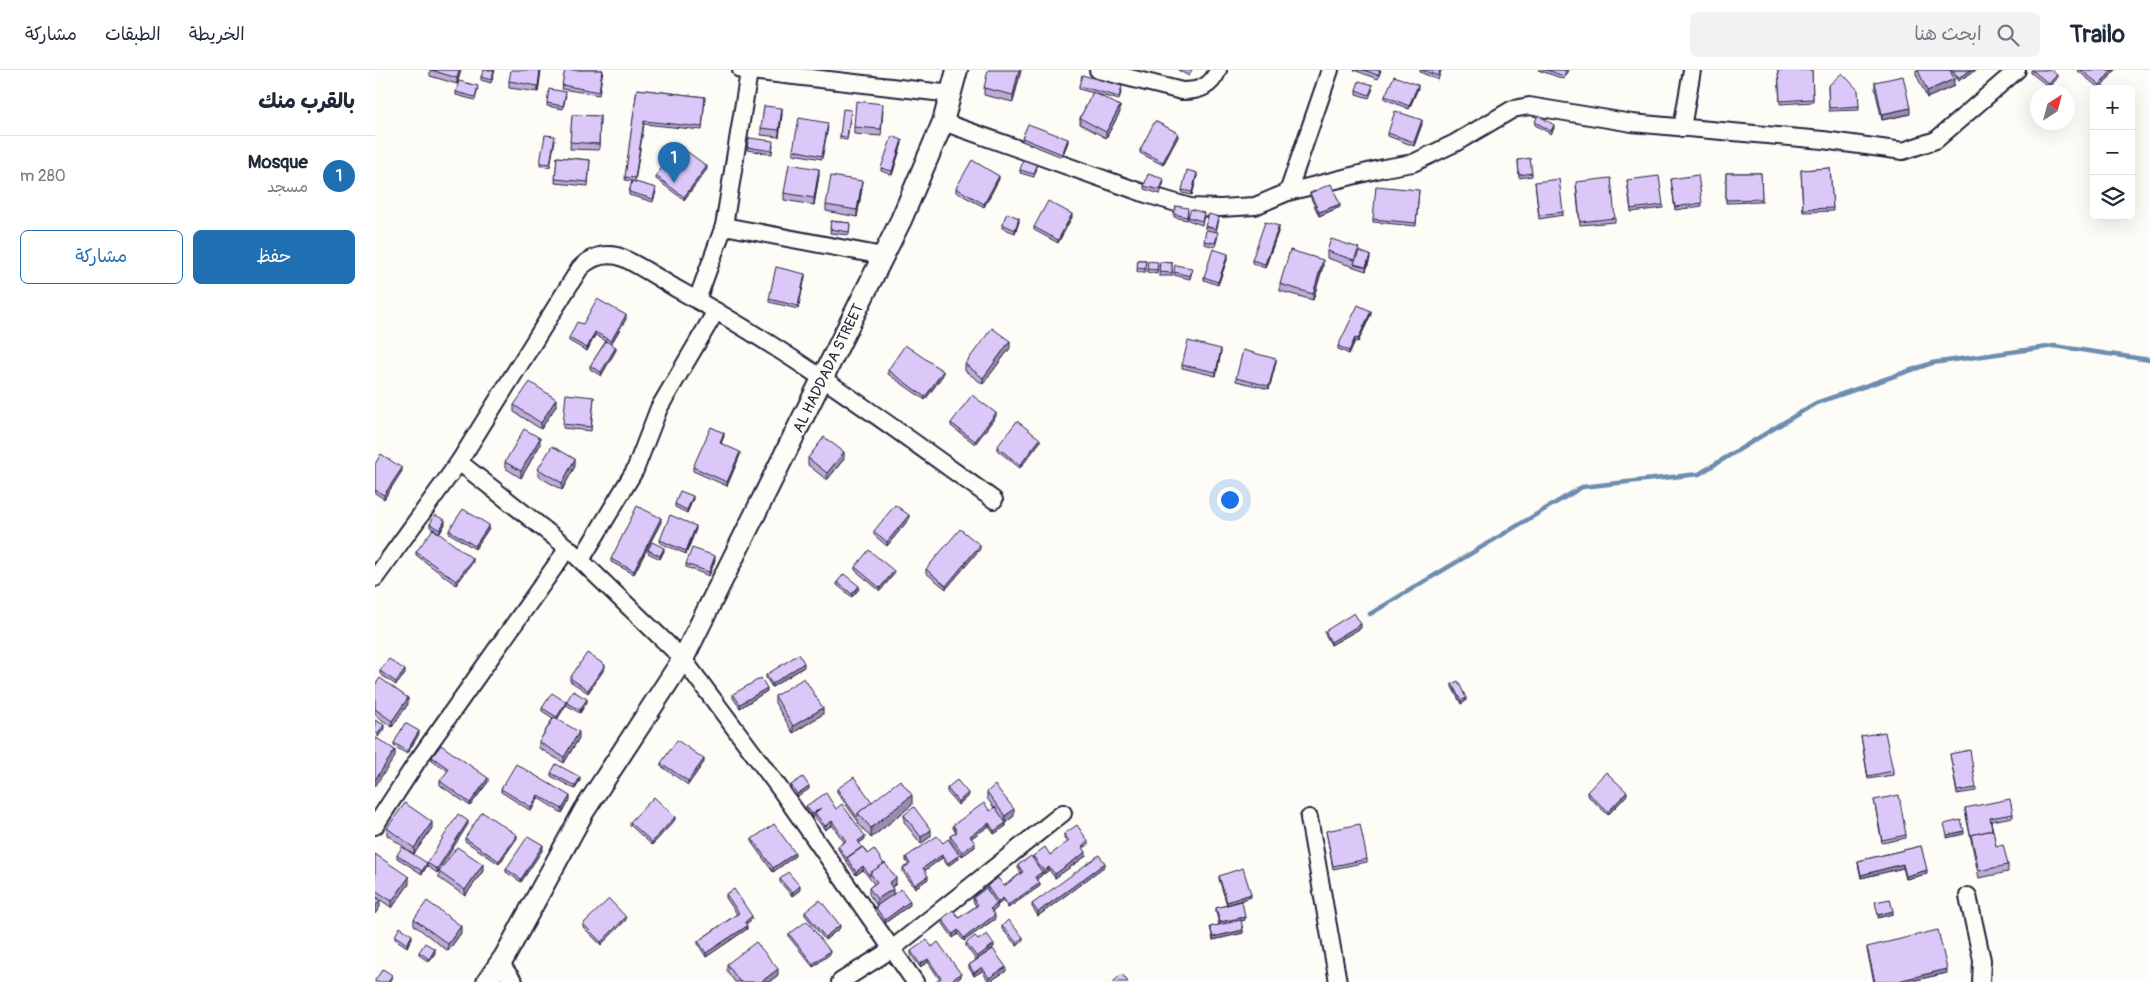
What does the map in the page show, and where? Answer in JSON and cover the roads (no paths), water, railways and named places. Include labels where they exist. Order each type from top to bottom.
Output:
[{"type":"street","name":"AL HADDADA STREET","points":[[487,982],[500,963],[584,811],[683,659],[920,179],[943,122],[957,70]]},
{"type":"street","points":[[1098,70],[1182,91],[1194,91],[1208,86],[1218,70]]},
{"type":"street","points":[[1288,192],[1330,70]]},
{"type":"street","points":[[1682,128],[1692,70]]},
{"type":"street","points":[[943,122],[1146,194],[1189,207],[1255,206],[1288,192],[1384,168],[1413,163],[1455,143],[1513,109],[1529,106],[1596,119],[1823,140],[1903,151],[1936,140],[2017,70]]},
{"type":"street","points":[[697,300],[724,226],[745,71],[952,94]]},
{"type":"street","points":[[724,226],[883,256]]},
{"type":"street","points":[[375,578],[459,462],[580,268],[590,258],[608,255],[619,256],[697,300],[823,378],[994,500]]},
{"type":"street","points":[[581,560],[627,486],[659,408],[716,311]]},
{"type":"street","points":[[459,462],[568,548],[683,659],[780,789],[915,982]]},
{"type":"street","points":[[375,826],[418,760],[568,548]]},
{"type":"street","points":[[840,982],[892,949],[1063,814]]},
{"type":"street","points":[[1309,818],[1338,982]]},
{"type":"street","points":[[1968,896],[1982,960],[1981,982]]},
{"type":"street","points":[[500,963],[514,982]]},
{"type":"waterway","points":[[1370,614],[1582,487],[1699,474],[1816,403],[1932,363],[2054,346],[2150,360]]},
{"type":"place","name":"Mosque","points":[[674,183]]}]
